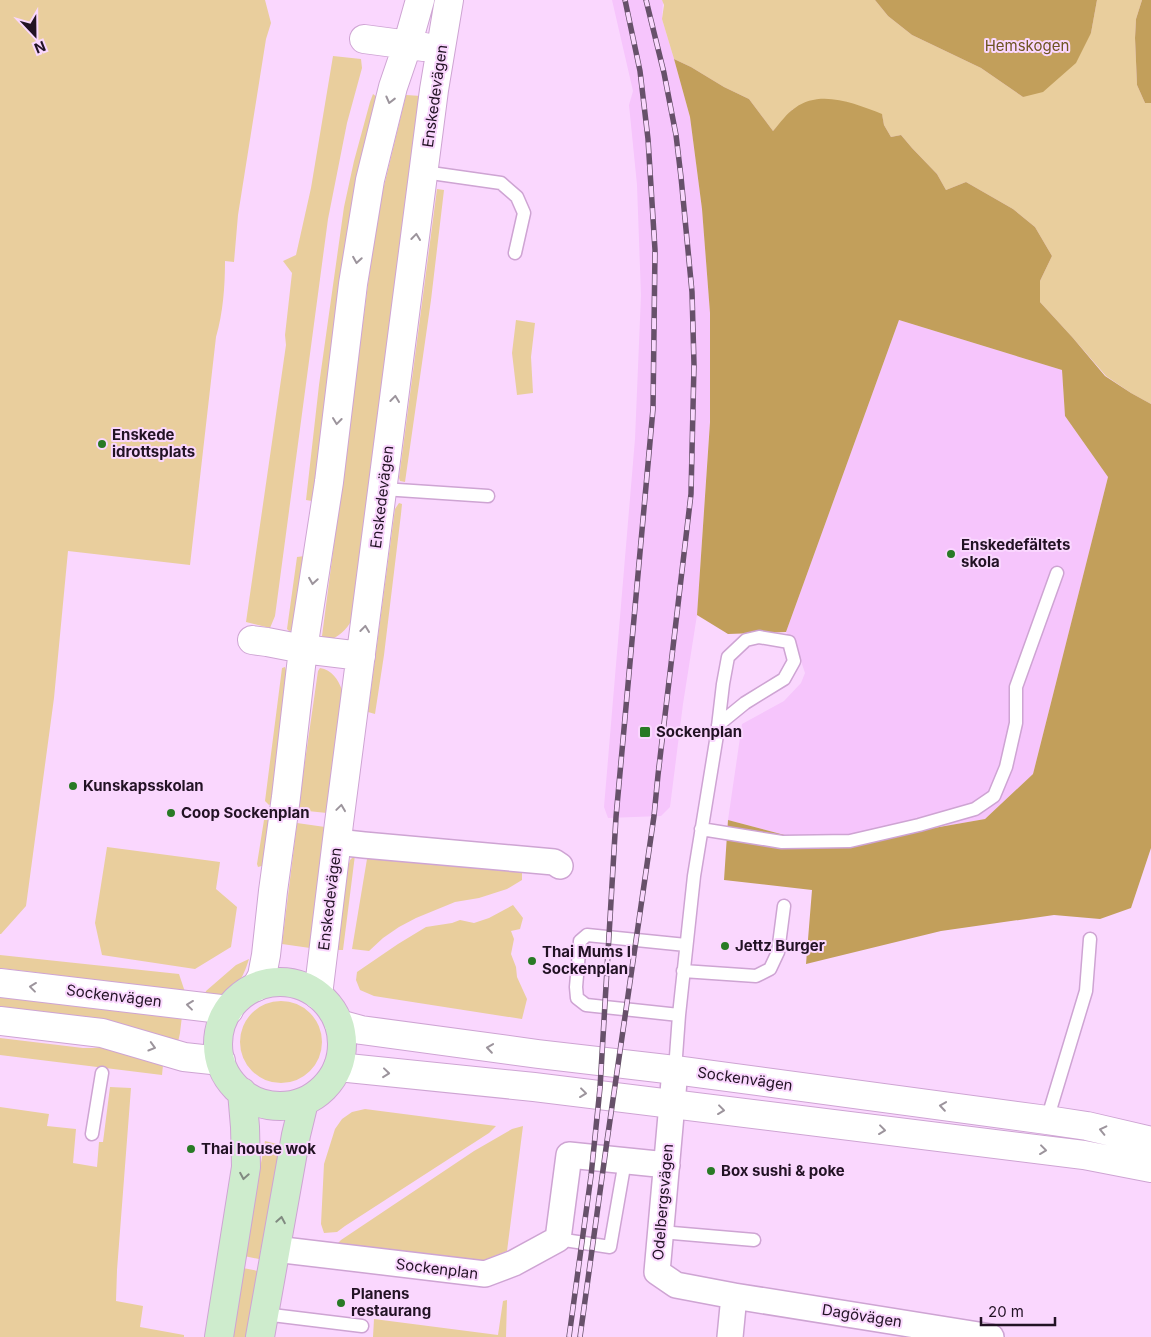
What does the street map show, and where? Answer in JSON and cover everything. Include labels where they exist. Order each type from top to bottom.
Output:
[{"type":"main road","points":[[277,982],[299,985],[318,995],[331,1008],[342,1035],[341,1057],[330,1082],[304,1102],[287,1106],[256,1101],[242,1092],[229,1078],[221,1061],[218,1048],[222,1022],[229,1010],[240,997],[256,987],[277,982]]},
{"type":"main road","points":[[219,1337],[246,1166],[246,1127],[242,1092]]},
{"type":"main road","points":[[262,1326],[296,1135],[304,1102]]},
{"type":"street","points":[[256,987],[262,976],[266,955],[303,649],[329,482],[354,284],[369,190],[393,87],[420,0]]},
{"type":"street","name":"Enskedevägen","points":[[318,995],[434,90],[449,0]]},
{"type":"street","points":[[364,39],[442,49]]},
{"type":"street","points":[[252,640],[361,656]]},
{"type":"street","points":[[337,842],[554,862],[560,866]]},
{"type":"street","name":"Sockenvägen","points":[[0,983],[229,1010]]},
{"type":"street","points":[[0,1022],[102,1033],[184,1057],[221,1061]]},
{"type":"street","name":"Sockenvägen","points":[[339,1024],[361,1030],[538,1054],[675,1070],[1047,1120],[1087,1126],[1151,1141]]},
{"type":"street","points":[[338,1067],[672,1103],[1084,1155],[1151,1168]]},
{"type":"street","name":"Odelbergsvägen","points":[[675,1070],[657,1272],[676,1285],[734,1296]]},
{"type":"street","points":[[558,1239],[569,1155],[667,1165]]},
{"type":"street","name":"Sockenplan","points":[[275,1249],[485,1274],[514,1263],[558,1239]]},
{"type":"street","points":[[730,1337],[734,1296]]},
{"type":"street","name":"Dagövägen","points":[[734,1296],[991,1337]]},
{"type":"lane","points":[[424,172],[501,183],[517,197],[524,213],[514,253]]},
{"type":"lane","points":[[383,490],[488,496]]},
{"type":"lane","points":[[701,829],[782,842],[850,841],[919,825],[975,809],[994,796],[1006,767],[1016,723],[1016,687],[1057,573]]},
{"type":"lane","points":[[675,1070],[694,876],[728,657],[746,640],[759,637],[789,642],[794,661],[784,679],[745,703],[718,725]]},
{"type":"lane","points":[[684,971],[756,976],[770,969],[778,952],[784,906]]},
{"type":"lane","points":[[679,1015],[586,1005],[577,998],[576,987],[580,941],[587,935],[686,945]]},
{"type":"lane","points":[[1047,1120],[1086,991],[1090,939]]},
{"type":"lane","points":[[92,1134],[102,1073]]},
{"type":"lane","points":[[558,1239],[610,1248],[625,1161]]},
{"type":"lane","points":[[661,1232],[754,1240]]},
{"type":"lane","points":[[262,1326],[362,1326]]},
{"type":"shaded area","name":"Enskede idrottsplats","points":[[0,0],[265,0],[271,23],[266,39],[238,215],[234,262],[225,261],[223,300],[216,337],[190,565],[68,551],[54,698],[26,906],[1,934],[0,934]]},
{"type":"shaded area","points":[[612,0],[662,0],[662,19],[690,117],[702,209],[710,313],[710,419],[697,615],[670,807],[661,816],[608,818],[604,807],[635,439],[641,295],[637,185],[629,105],[633,91]]},
{"type":"shaded area","points":[[662,0],[875,0],[888,16],[912,35],[981,68],[1023,97],[1091,33],[1097,0],[1142,0],[1136,19],[1135,38],[1137,85],[1145,103],[1151,103],[1151,404],[1106,376],[1040,302],[1040,281],[1052,256],[1035,227],[1013,209],[966,182],[946,190],[937,174],[901,135],[891,137],[884,125],[882,115],[793,109],[773,131],[749,99],[674,59],[662,19],[664,5]]},
{"type":"shaded area","points":[[333,56],[361,59],[362,68],[347,123],[328,219],[275,616],[270,628],[246,622],[286,345],[285,335],[292,273],[283,261],[296,255],[311,188]]},
{"type":"shaded area","points":[[373,94],[377,97],[331,371],[312,501],[306,500],[319,385],[344,207],[354,161]]},
{"type":"shaded area","points":[[406,95],[421,96],[352,620],[342,633],[327,641],[322,636],[377,215]]},
{"type":"shaded area","points":[[437,189],[444,190],[431,300],[405,482],[400,481],[399,478]]},
{"type":"shaded area","points":[[516,320],[535,323],[531,357],[533,393],[517,395],[512,353]]},
{"type":"shaded area","name":"Enskedefältets skola","points":[[899,320],[1062,370],[1065,416],[1108,477],[1033,774],[985,819],[888,836],[792,837],[728,820],[742,724],[784,701],[801,683],[805,673],[800,658],[786,632]]},
{"type":"shaded area","points":[[399,503],[402,504],[401,514],[375,714],[368,712],[395,509]]},
{"type":"shaded area","points":[[305,556],[294,630],[289,631],[287,629],[297,557]]},
{"type":"shaded area","points":[[285,667],[289,681],[271,804],[269,805],[265,801],[282,668]]},
{"type":"shaded area","points":[[320,668],[334,676],[342,690],[327,813],[298,810],[318,671]]},
{"type":"shaded area","points":[[264,820],[271,820],[265,865],[258,867],[257,864]]},
{"type":"shaded area","points":[[297,823],[325,827],[310,948],[282,944]]},
{"type":"shaded area","points":[[107,847],[220,862],[216,889],[237,907],[231,947],[195,969],[102,955],[95,923]]},
{"type":"shaded area","points":[[368,853],[522,870],[522,880],[507,889],[479,898],[455,902],[416,918],[383,938],[369,951],[352,949]]},
{"type":"shaded area","points":[[355,855],[343,950],[336,950],[348,867],[350,860]]},
{"type":"shaded area","points":[[513,905],[523,918],[520,929],[511,931],[514,939],[511,954],[516,967],[517,977],[527,999],[522,1019],[374,996],[360,990],[356,980],[357,972],[426,927],[460,920],[474,923],[489,918]]},
{"type":"shaded area","points":[[0,955],[179,974],[185,992],[163,992],[152,987],[0,968]]},
{"type":"shaded area","points":[[249,959],[243,975],[230,993],[205,1000],[206,991],[236,965]]},
{"type":"shaded area","points":[[0,992],[182,1016],[178,1042],[0,1013]]},
{"type":"shaded area","points":[[281,1001],[297,1004],[310,1013],[319,1026],[322,1042],[319,1058],[310,1071],[297,1080],[281,1083],[265,1080],[252,1071],[243,1058],[240,1042],[243,1026],[252,1013],[265,1004]]},
{"type":"shaded area","points":[[0,1038],[83,1048],[113,1046],[163,1065],[162,1075],[0,1055]]},
{"type":"shaded area","points":[[110,1087],[131,1088],[116,1301],[143,1306],[140,1327],[184,1335],[184,1337],[0,1337],[0,1107],[49,1114],[47,1126],[76,1129],[73,1163],[97,1167],[99,1142],[103,1142]]},
{"type":"shaded area","points":[[365,1109],[496,1126],[489,1133],[337,1232],[324,1233],[321,1224],[324,1164],[335,1129],[342,1119],[352,1112]]},
{"type":"shaded area","points":[[523,1126],[507,1251],[477,1263],[334,1247],[341,1240],[474,1151],[512,1129]]},
{"type":"shaded area","points":[[265,1141],[281,1145],[259,1259],[244,1256]]},
{"type":"shaded area","points":[[243,1268],[258,1271],[246,1337],[232,1337]]},
{"type":"shaded area","points":[[507,1300],[506,1337],[373,1337],[374,1319],[498,1335],[503,1301]]},
{"type":"green space","name":"Hemskogen","points":[[875,0],[1097,0],[1091,33],[1076,63],[1043,92],[1023,97],[981,68],[912,35],[888,16]]},
{"type":"green space","points":[[1142,0],[1151,0],[1151,103],[1145,103],[1137,85],[1136,19]]},
{"type":"green space","points":[[674,59],[749,99],[773,131],[792,110],[805,102],[816,100],[838,100],[882,114],[884,125],[891,137],[901,135],[937,174],[946,190],[966,182],[1013,209],[1035,227],[1052,256],[1040,281],[1040,302],[1105,376],[1151,404],[1151,848],[1131,908],[1100,919],[1054,915],[941,931],[806,964],[812,890],[724,880],[728,820],[792,837],[888,836],[985,819],[1033,774],[1108,477],[1065,416],[1062,370],[899,320],[786,632],[728,634],[697,615],[710,422],[710,313],[702,209],[690,117]]},
{"type":"railway","points":[[569,1337],[591,1176],[600,1088],[616,817],[653,409],[655,250],[648,139],[640,71],[625,0]]},
{"type":"railway","points":[[580,1337],[654,816],[691,494],[694,365],[692,292],[676,135],[664,73],[646,0]]},
{"type":"place","name":"Enskede idrottsplats","points":[[102,444]]},
{"type":"place","name":"Enskedefältets skola","points":[[951,554]]},
{"type":"place","name":"Sockenplan","points":[[645,732]]},
{"type":"place","name":"Kunskapsskolan","points":[[73,786]]},
{"type":"place","name":"Coop Sockenplan","points":[[171,813]]},
{"type":"place","name":"Jettz Burger","points":[[725,946]]},
{"type":"place","name":"Thai Mums I Sockenplan","points":[[532,961]]},
{"type":"place","name":"Thai house wok","points":[[191,1149]]},
{"type":"place","name":"Box sushi & poke","points":[[711,1171]]},
{"type":"place","name":"Planens restaurang","points":[[341,1303]]}]
